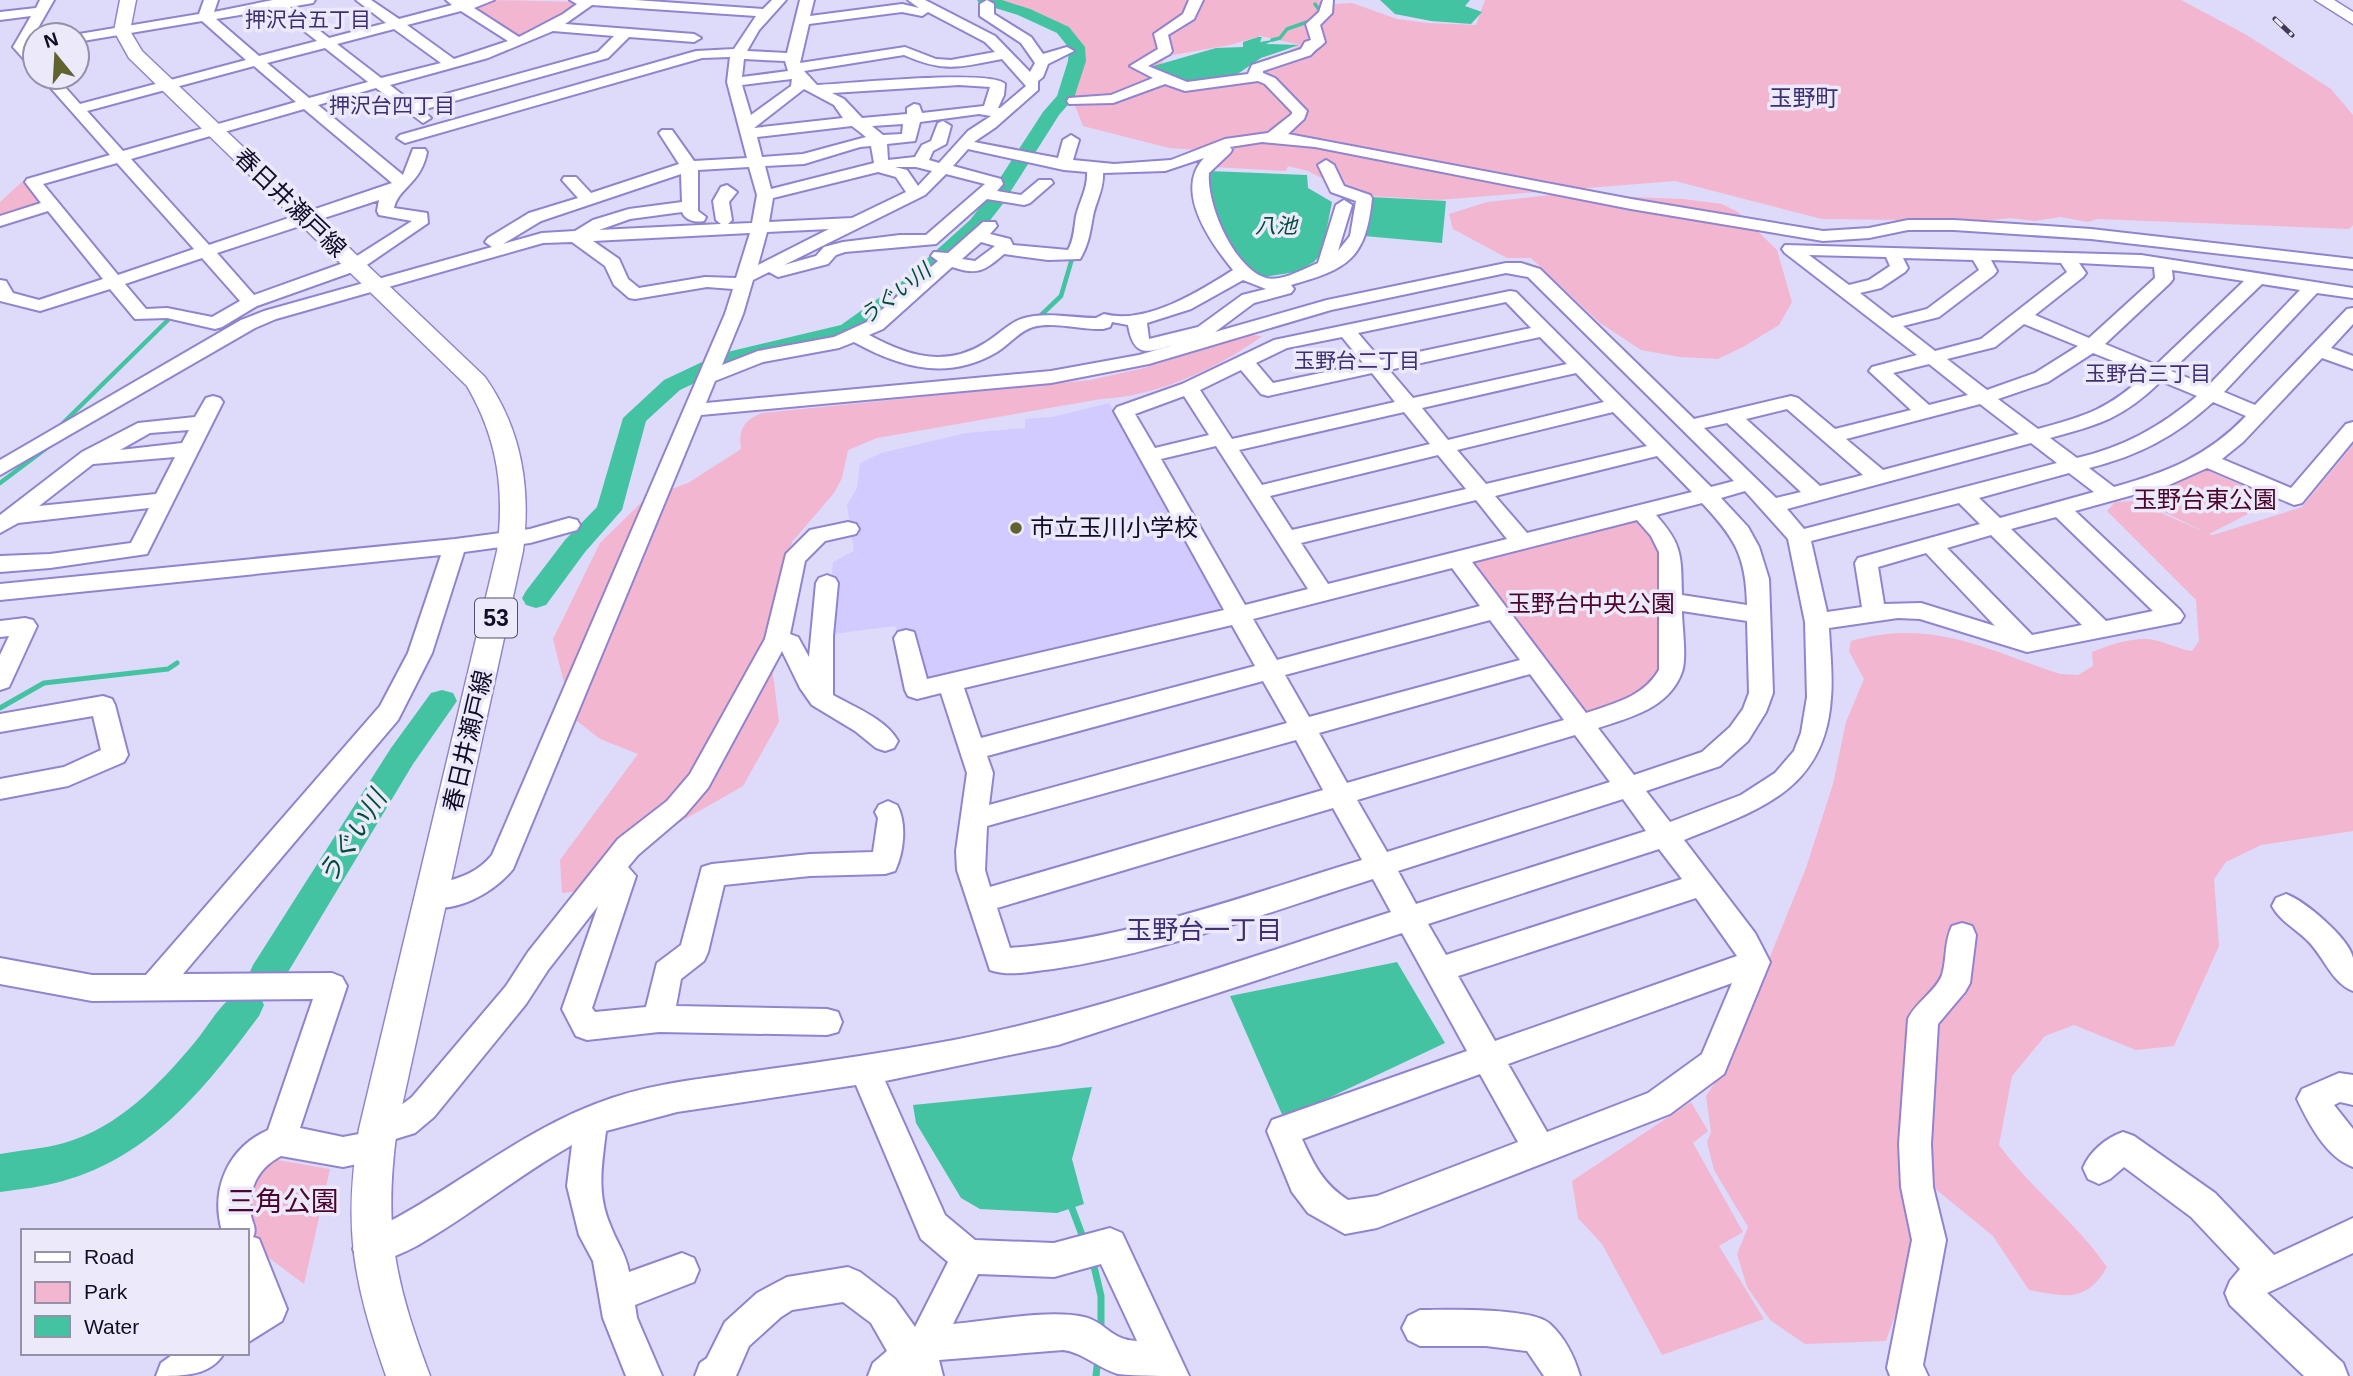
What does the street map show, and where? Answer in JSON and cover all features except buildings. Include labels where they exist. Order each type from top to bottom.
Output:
[{"type":"main road","points":[[122,31],[128,0]]},
{"type":"main road","points":[[2323,0],[2353,19]]},
{"type":"main road","name":"春日井瀬戸線","points":[[122,31],[135,54],[477,382],[495,409],[507,439],[512,472],[512,539],[376,1138],[369,1196],[370,1248],[384,1312],[408,1376]]},
{"type":"street","points":[[205,17],[211,0]]},
{"type":"street","points":[[91,36],[279,2],[308,0]]},
{"type":"street","points":[[363,0],[450,62]]},
{"type":"street","points":[[78,109],[395,24],[457,3],[487,0]]},
{"type":"street","points":[[577,0],[589,0],[708,24]]},
{"type":"street","points":[[589,0],[573,15],[518,43],[33,182],[141,314],[167,313],[215,323],[251,302],[365,275],[477,255],[542,237],[761,223],[854,223]]},
{"type":"street","points":[[432,897],[470,888],[492,876],[503,861],[709,377],[748,278],[765,195],[734,82],[736,54],[746,36],[779,0]]},
{"type":"street","points":[[747,130],[798,88],[802,25],[807,0]]},
{"type":"street","points":[[747,130],[915,118],[944,127],[965,144],[1065,165],[1095,166],[1164,166],[1184,163],[1235,141],[1280,133],[1299,116],[1300,111],[1270,81],[1257,77],[1185,87],[1137,66],[1165,51],[1161,34],[1189,16],[1196,0]]},
{"type":"street","points":[[279,2],[327,43],[437,128]]},
{"type":"street","points":[[1257,77],[1257,68],[1264,64],[1306,52],[1310,45],[1318,43],[1313,24],[1325,13],[1328,2]]},
{"type":"street","points":[[457,3],[518,43]]},
{"type":"street","points":[[950,18],[952,17],[948,14],[976,5],[987,16],[1008,27],[1028,43],[1041,61]]},
{"type":"street","points":[[0,16],[44,6]]},
{"type":"street","points":[[20,47],[44,6]]},
{"type":"street","points":[[748,278],[919,192],[973,134],[997,112],[1033,87],[1032,82],[1003,52],[980,33],[922,6],[802,25]]},
{"type":"street","points":[[912,39],[922,6]]},
{"type":"street","points":[[553,27],[625,33],[708,24],[767,13]]},
{"type":"street","points":[[205,17],[404,184]]},
{"type":"street","points":[[664,64],[663,54],[708,24]]},
{"type":"street","points":[[802,25],[822,26]]},
{"type":"street","points":[[411,108],[603,55],[625,33]]},
{"type":"street","points":[[800,74],[912,39]]},
{"type":"street","points":[[912,39],[934,63]]},
{"type":"street","points":[[477,255],[522,223],[587,198],[622,190],[690,166],[804,159],[858,142],[910,138],[910,125],[915,118],[913,104],[922,71],[934,63],[951,64],[1003,52],[1028,43]]},
{"type":"street","points":[[1032,82],[1036,80],[1041,61],[1048,55],[1066,51]]},
{"type":"street","points":[[405,138],[701,54],[736,54],[800,74],[920,83],[960,77],[998,84],[997,112]]},
{"type":"street","points":[[603,55],[628,74]]},
{"type":"street","points":[[800,74],[839,102],[857,122],[879,140],[880,158],[885,171],[901,173],[913,190],[919,192]]},
{"type":"street","points":[[734,82],[800,74],[838,75]]},
{"type":"street","points":[[920,163],[927,148],[944,127],[949,102],[960,77]]},
{"type":"street","points":[[1074,101],[1113,99],[1167,78]]},
{"type":"street","points":[[61,91],[251,302]]},
{"type":"street","points":[[944,127],[997,112]]},
{"type":"street","points":[[667,133],[680,156],[690,166],[689,206],[694,216],[761,223]]},
{"type":"street","points":[[1273,136],[1630,204],[1823,236],[1869,233],[1909,225],[1954,225],[2091,234],[2353,264]]},
{"type":"street","points":[[811,138],[819,156]]},
{"type":"street","points":[[1065,165],[1071,139]]},
{"type":"street","points":[[1235,141],[1209,161],[1201,172],[1200,181],[1206,210],[1228,256],[1243,272],[1264,283],[1278,282],[1325,267],[1345,256],[1359,239],[1364,198],[1337,189],[1326,164]]},
{"type":"street","points":[[0,470],[248,324],[365,275],[420,223],[421,217],[385,211],[388,197],[416,172],[419,152]]},
{"type":"street","points":[[765,195],[805,178],[883,164],[920,163],[1024,200],[1045,183]]},
{"type":"street","points":[[579,235],[578,238],[613,263],[621,281],[635,294],[780,272],[822,260],[830,251],[844,247],[900,240],[972,267],[985,263],[993,252],[1004,249],[1050,256],[1076,254],[1096,183],[1095,166]]},
{"type":"street","points":[[570,180],[587,198]]},
{"type":"street","points":[[0,285],[5,297],[40,306],[404,184]]},
{"type":"street","points":[[926,248],[946,225],[993,187]]},
{"type":"street","points":[[622,190],[635,211]]},
{"type":"street","points":[[724,220],[721,201],[729,192],[727,190]]},
{"type":"street","points":[[0,221],[52,205]]},
{"type":"street","points":[[1325,267],[1344,205]]},
{"type":"street","points":[[579,235],[635,211],[689,206]]},
{"type":"street","points":[[506,211],[522,223]]},
{"type":"street","points":[[709,377],[758,357],[839,342],[856,335],[890,315],[984,231],[1004,243],[1004,249]]},
{"type":"street","points":[[695,410],[1051,377],[1142,360],[1210,335],[1248,299],[1332,278],[1351,269],[1361,259],[1366,240],[1359,239]]},
{"type":"street","points":[[2112,495],[1791,249],[2141,260],[2353,293]]},
{"type":"street","points":[[1845,291],[1875,284],[1899,268],[1892,252]]},
{"type":"street","points":[[1888,324],[1933,313],[1988,271],[1979,255]]},
{"type":"street","points":[[1925,411],[1879,371],[1988,343],[2077,273],[2067,258]]},
{"type":"street","points":[[1830,437],[2045,378],[2065,367],[2092,345],[2165,279],[2162,264]]},
{"type":"street","points":[[370,1248],[408,1232],[518,1158],[563,1133],[614,1112],[677,1097],[865,1070],[1058,1031],[1409,916],[1665,836],[1750,802],[1784,780],[1804,756],[1814,733],[1819,697],[1817,622],[1800,537],[1772,506],[1534,273],[1521,268],[1506,268],[1327,305],[1210,335],[1145,346],[1140,340],[1137,320]]},
{"type":"street","points":[[856,335],[906,361],[933,366],[952,363],[984,352],[1029,322],[1091,324],[1102,323],[1098,320],[1148,319],[1212,292],[1243,272]]},
{"type":"street","points":[[1772,506],[2035,437],[2110,413],[2159,373],[2257,279]]},
{"type":"street","points":[[1800,537],[2073,466],[2154,437],[2180,420],[2209,394],[2313,286]]},
{"type":"street","points":[[950,682],[980,773],[970,851],[971,870],[1000,961],[1047,959],[1116,947],[1381,866],[1710,759],[1740,734],[1754,712],[1761,693],[1758,579],[1748,547],[1737,527],[1706,494],[1510,296],[1281,344],[1189,388],[1124,411],[1147,456],[1341,794],[1381,866],[1439,970],[1487,1057],[1539,1149]]},
{"type":"street","points":[[1874,613],[1866,563],[2162,480],[2207,460],[2236,438],[2353,313]]},
{"type":"street","points":[[2023,317],[2259,414]]},
{"type":"street","points":[[1345,329],[1522,542]]},
{"type":"street","points":[[1244,360],[1268,390],[1545,330]]},
{"type":"street","points":[[2319,350],[2353,363]]},
{"type":"street","points":[[1147,456],[1408,406],[1579,367]]},
{"type":"street","points":[[1189,388],[1321,592]]},
{"type":"street","points":[[1689,426],[1791,401],[1878,477]]},
{"type":"street","points":[[0,564],[50,561],[138,549],[213,402]]},
{"type":"street","points":[[1256,493],[1617,405]]},
{"type":"street","points":[[1731,416],[1816,495]]},
{"type":"street","points":[[4,520],[85,460],[145,427],[202,423]]},
{"type":"street","points":[[2207,460],[2294,498],[2353,428]]},
{"type":"street","points":[[85,460],[189,449]]},
{"type":"street","points":[[1287,539],[1660,449]]},
{"type":"street","points":[[906,638],[917,690],[1238,615],[1748,484]]},
{"type":"street","points":[[1964,496],[2102,631]]},
{"type":"street","points":[[4,520],[163,500]]},
{"type":"street","points":[[1817,622],[1898,610],[1921,611],[2027,644],[2172,616],[2060,509]]},
{"type":"street","points":[[982,901],[1581,724],[1640,704],[1661,687],[1671,670],[1670,552],[1660,533],[1641,511]]},
{"type":"street","points":[[0,592],[455,546],[512,539],[569,526]]},
{"type":"street","points":[[238,1229],[233,1216],[233,1193],[243,1169],[266,1145],[280,1140],[343,1152],[376,1138],[423,1107],[516,995],[538,961],[628,848],[676,808],[699,781],[778,639],[794,559],[818,535],[848,528]]},
{"type":"street","points":[[152,989],[389,713],[414,668],[455,546]]},
{"type":"street","points":[[1932,546],[2027,644]]},
{"type":"street","points":[[1457,559],[1745,942],[1755,962],[1713,1064],[1659,1104],[1377,1212],[1345,1217],[1320,1201],[1304,1181],[1283,1131],[1755,962]]},
{"type":"street","points":[[821,699],[821,636],[827,583]]},
{"type":"street","points":[[1670,601],[1759,615]]},
{"type":"street","points":[[974,750],[1496,610]]},
{"type":"street","points":[[0,629],[25,626],[0,681]]},
{"type":"street","points":[[778,639],[790,643],[812,688],[821,699],[864,724],[885,741]]},
{"type":"street","points":[[975,819],[1536,664]]},
{"type":"street","points":[[0,723],[103,705],[115,755],[68,776],[0,789]]},
{"type":"street","points":[[659,1019],[667,972],[694,951],[712,875],[810,865],[885,863],[891,818],[888,812]]},
{"type":"street","points":[[607,876],[622,876],[577,1009],[587,1026],[659,1019],[827,1023]]},
{"type":"street","points":[[1439,970],[1702,884]]},
{"type":"street","points":[[2286,906],[2320,934],[2353,978]]},
{"type":"street","points":[[1910,1376],[1905,1368],[1929,1240],[1916,1187],[1915,1144],[1923,1019],[1955,983],[1962,934]]},
{"type":"street","points":[[0,971],[92,988],[332,986],[280,1140]]},
{"type":"street","points":[[865,1070],[933,1227],[969,1257],[1054,1260],[1110,1245],[1166,1365]]},
{"type":"street","points":[[2353,1090],[2339,1087],[2313,1099],[2327,1123],[2353,1152]]},
{"type":"street","points":[[591,1122],[583,1186],[596,1235],[609,1256],[620,1318],[644,1376]]},
{"type":"street","points":[[2099,1168],[2123,1147],[2203,1205],[2269,1275]]},
{"type":"street","points":[[2330,1376],[2242,1293],[2256,1278],[2269,1275],[2353,1235]]},
{"type":"street","points":[[248,1254],[270,1309],[248,1324]]},
{"type":"street","points":[[913,1359],[969,1257]]},
{"type":"street","points":[[617,1294],[682,1270]]},
{"type":"street","points":[[713,1376],[720,1371],[737,1334],[769,1305],[787,1294],[848,1284],[883,1311],[913,1359]]},
{"type":"street","points":[[1420,1328],[1486,1328],[1536,1335],[1557,1360],[1562,1376]]},
{"type":"street","points":[[913,1359],[935,1343],[1063,1332],[1085,1335],[1093,1346],[1129,1360],[1148,1360],[1166,1365]]},
{"type":"street","points":[[174,1376],[203,1355]]},
{"type":"shaded area","name":"市立玉川小学校","points":[[1109,403],[1165,499],[1224,610],[924,686],[895,626],[826,635],[833,562],[854,551],[847,505],[857,488],[860,463],[881,453],[966,433],[1025,428],[1025,419],[1052,417]]},
{"type":"green space","points":[[493,0],[580,2],[563,16],[518,38],[469,7]]},
{"type":"green space","points":[[1000,0],[1318,0],[1333,4],[1352,3],[1397,19],[1476,25],[1485,0],[2181,0],[2245,34],[2331,89],[2353,115],[2353,225],[2349,229],[2097,219],[2088,222],[2061,217],[2034,221],[2010,218],[1984,221],[1822,219],[1675,181],[1438,200],[1355,195],[1308,171],[1288,166],[1286,171],[1212,167],[1226,152],[1169,148],[1083,126],[1071,96],[1081,64],[1078,41],[1051,21]],"holes":[[[1261,36],[1300,45],[1247,73],[1219,83],[1158,68],[1167,56],[1230,45]]]},
{"type":"green space","points":[[24,180],[43,204],[0,218],[0,202]]},
{"type":"green space","points":[[1559,194],[1683,199],[1722,204],[1738,212],[1777,250],[1792,302],[1779,325],[1718,359],[1680,357],[1641,350],[1600,323],[1531,258],[1507,258],[1453,229],[1449,214],[1487,202]]},
{"type":"green space","points":[[1250,335],[1262,336],[1227,359],[1164,387],[1121,397],[877,438],[848,450],[842,478],[834,493],[792,542],[767,627],[779,722],[743,786],[643,843],[590,890],[562,893],[560,860],[638,754],[600,739],[573,718],[553,639],[600,543],[646,498],[688,483],[741,449],[740,436],[744,426],[762,413],[1090,380],[1144,368]]},
{"type":"green space","name":"玉野台東公園","points":[[2353,445],[2353,831],[2261,845],[2226,862],[2214,879],[2219,946],[2174,1046],[2136,1050],[2074,1025],[2045,1036],[2012,1076],[1999,1145],[2082,1235],[2107,1267],[2091,1287],[2074,1295],[2029,1290],[1993,1236],[1933,1187],[1911,1269],[1886,1341],[1805,1344],[1770,1320],[1747,1287],[1737,1254],[1748,1227],[1714,1170],[1707,1142],[1711,1132],[1706,1096],[1718,1078],[1741,1028],[1806,868],[1833,784],[1846,722],[1864,679],[1849,651],[1851,641],[1907,633],[1933,635],[1982,647],[2060,674],[2078,675],[2093,666],[2092,652],[2126,641],[2153,640],[2192,651],[2199,641],[2196,600],[2107,511],[2115,502],[2134,501],[2207,533],[2133,497],[2204,469],[2275,500],[2209,534],[2213,535],[2302,507]]},
{"type":"green space","name":"玉野台中央公園","points":[[1634,518],[1641,519],[1660,543],[1664,663],[1648,692],[1588,714],[1581,712],[1471,560]]},
{"type":"green space","points":[[1691,1102],[1708,1131],[1693,1143],[1743,1232],[1719,1246],[1764,1319],[1662,1355],[1602,1244],[1578,1218],[1572,1181]]},
{"type":"green space","name":"三角公園","points":[[272,1159],[330,1169],[304,1284],[265,1255],[248,1223],[253,1168]]},
{"type":"water","points":[[1380,0],[1470,0],[1465,6],[1482,12],[1471,24],[1431,21],[1395,14]]},
{"type":"water","points":[[1262,37],[1260,42],[1277,39],[1266,44],[1299,45],[1261,58],[1236,75],[1190,84],[1150,67],[1216,48],[1243,47],[1243,42]]},
{"type":"water","name":"八池","points":[[1208,171],[1307,175],[1308,188],[1332,202],[1322,253],[1314,262],[1296,272],[1263,277],[1241,261],[1210,210]]},
{"type":"water","points":[[1371,197],[1446,201],[1442,243],[1364,236]]},
{"type":"water","points":[[1397,962],[1445,1043],[1284,1119],[1230,996]]},
{"type":"water","points":[[1092,1087],[1072,1159],[1084,1204],[1057,1213],[980,1209],[961,1198],[916,1123],[913,1105]]},
{"type":"waterway","name":"うぐい川","points":[[536,598],[575,546],[609,510],[635,418],[672,385],[727,359],[849,330],[908,288],[977,224],[995,201],[1052,112],[1065,98],[1077,61],[1077,47],[1063,30],[1024,12],[985,0]]},
{"type":"waterway","points":[[1315,4],[1320,11],[1318,16]]},
{"type":"waterway","points":[[1272,40],[1280,38],[1287,29],[1310,21]]},
{"type":"waterway","points":[[1038,318],[1061,296],[1074,252]]},
{"type":"waterway","points":[[57,429],[168,320]]},
{"type":"waterway","points":[[0,483],[52,444]]},
{"type":"waterway","points":[[0,708],[44,683],[168,669],[177,663]]},
{"type":"waterway","name":"うぐい川","points":[[266,976],[402,756],[442,701]]},
{"type":"waterway","name":"うぐい川","points":[[0,1173],[68,1161],[124,1135],[148,1117],[190,1076],[246,1005]]},
{"type":"waterway","points":[[1070,1203],[1084,1240]]},
{"type":"waterway","points":[[1093,1262],[1101,1296],[1101,1331]]},
{"type":"waterway","points":[[1096,1376],[1098,1358]]},
{"type":"railway","points":[[2275,19],[2292,35]]},
{"type":"place","name":"市立玉川小学校","points":[[1016,528]]},
{"type":"district","name":"押沢台五丁目","points":[[308,20]]},
{"type":"district","name":"玉野町","points":[[1804,98]]},
{"type":"district","name":"押沢台四丁目","points":[[392,106]]},
{"type":"district","name":"玉野台二丁目","points":[[1357,361]]},
{"type":"district","name":"玉野台三丁目","points":[[2148,374]]},
{"type":"district","name":"玉野台一丁目","points":[[1204,930]]}]
